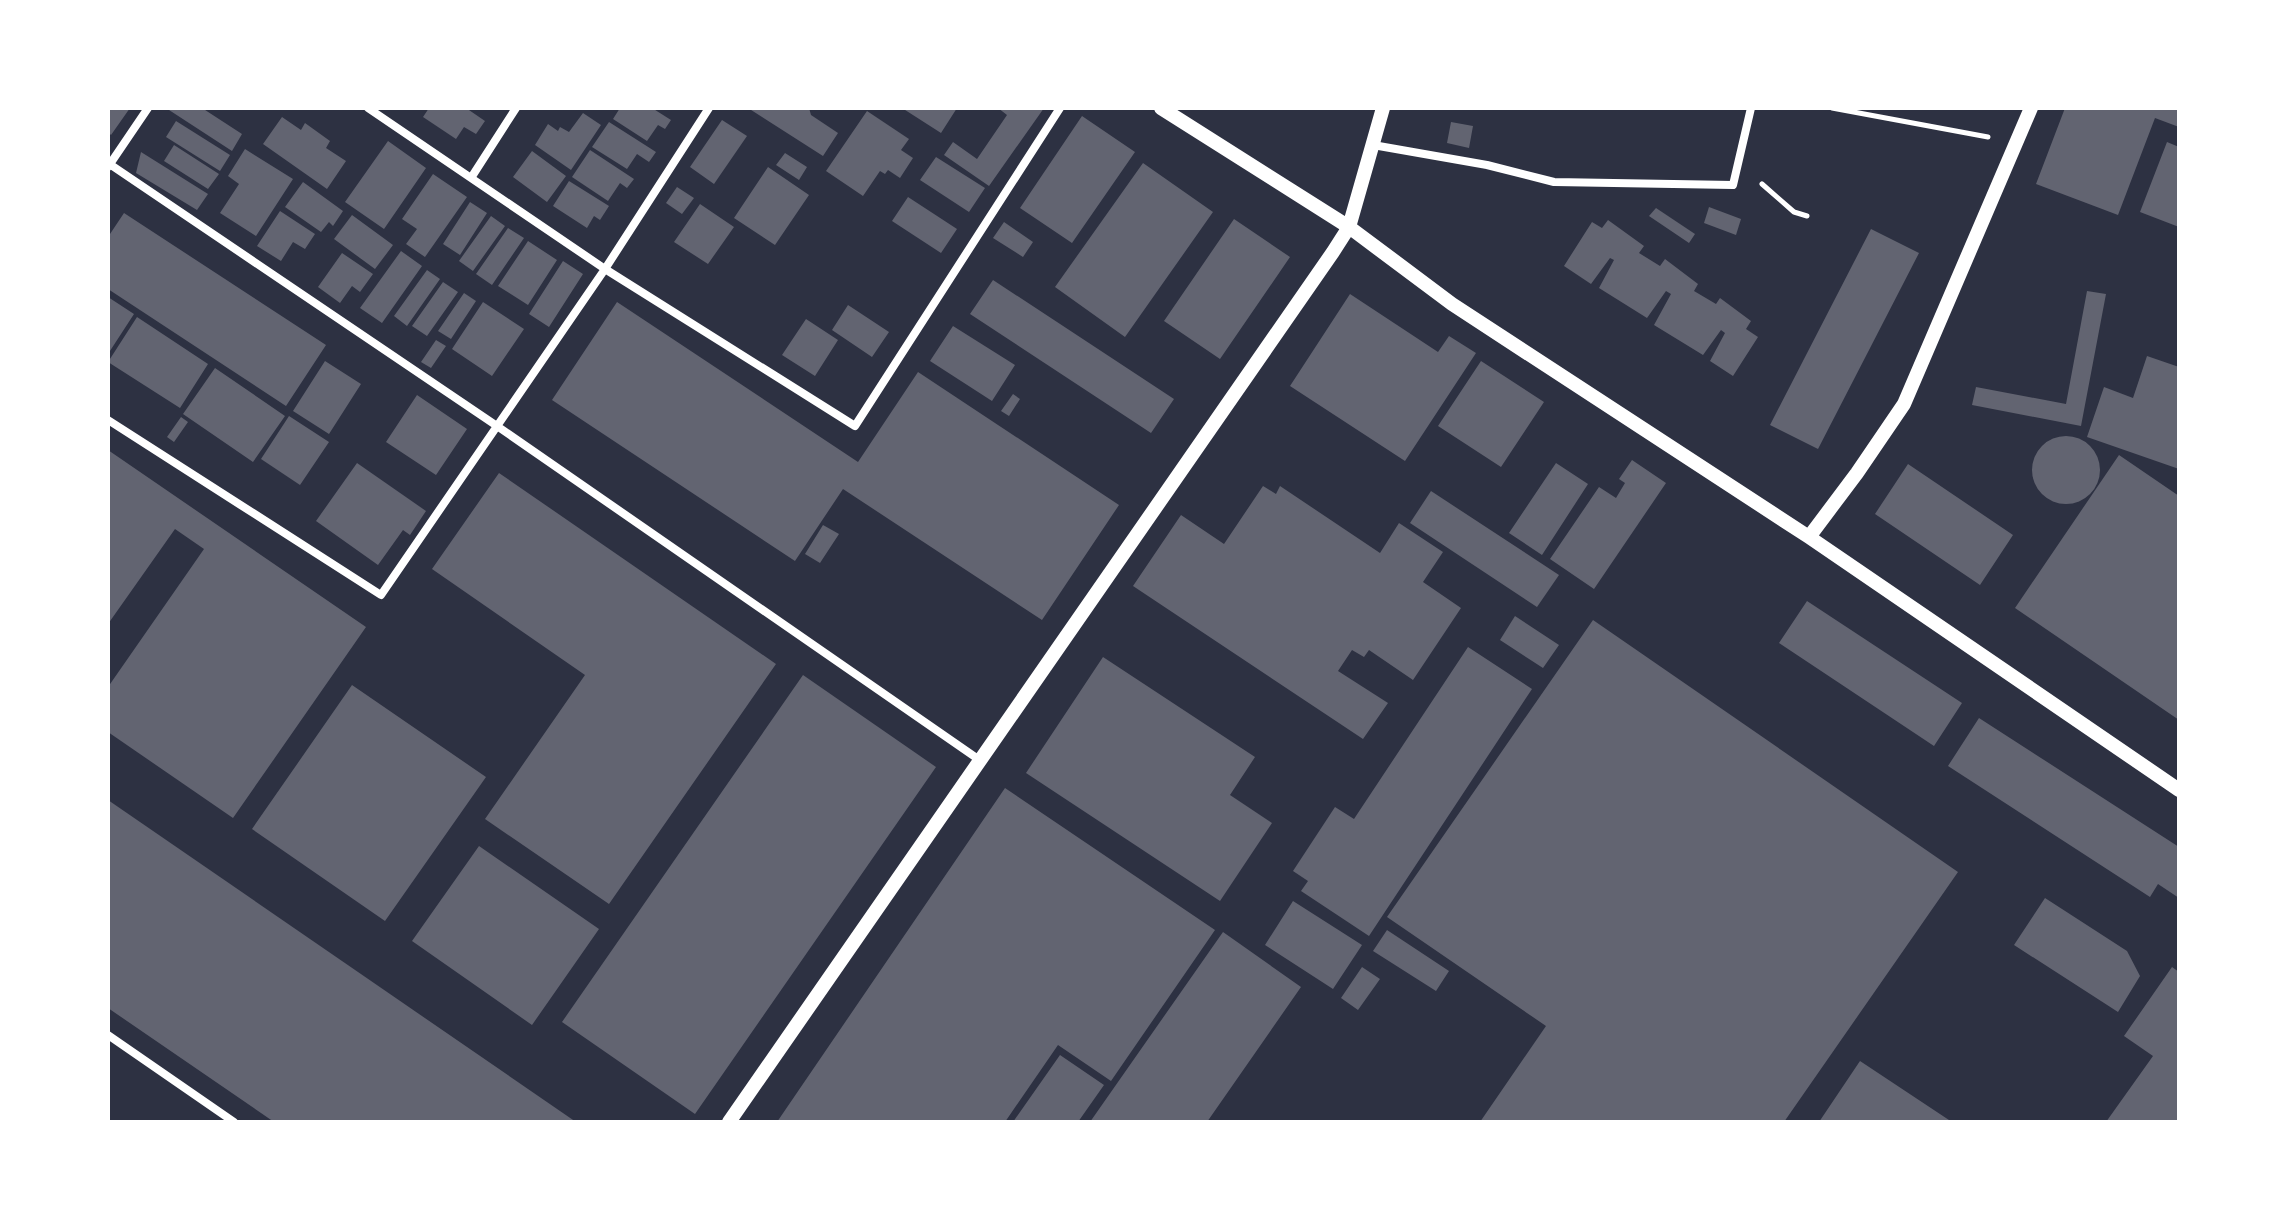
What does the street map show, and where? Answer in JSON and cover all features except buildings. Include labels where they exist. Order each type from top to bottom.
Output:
[{"type":"street","points":[[148,108],[109,165],[497,426],[981,761]]},
{"type":"street","points":[[368,108],[605,269],[855,426],[1060,108]]},
{"type":"street","points":[[471,178],[516,108]]},
{"type":"street","points":[[108,420],[381,595],[605,269],[709,108]]},
{"type":"street","points":[[1161,108],[1349,227],[1452,304],[1809,537],[2179,790]]},
{"type":"street","points":[[729,1122],[1349,227],[1383,108]]},
{"type":"street","points":[[1373,145],[1487,165],[1554,182],[1733,185],[1751,108]]},
{"type":"street","points":[[1809,537],[1904,404],[2031,108]]},
{"type":"street","points":[[108,1035],[234,1122]]},
{"type":"path","points":[[1832,108],[1988,137]]},
{"type":"path","points":[[1762,184],[1794,212],[1807,216]]}]
